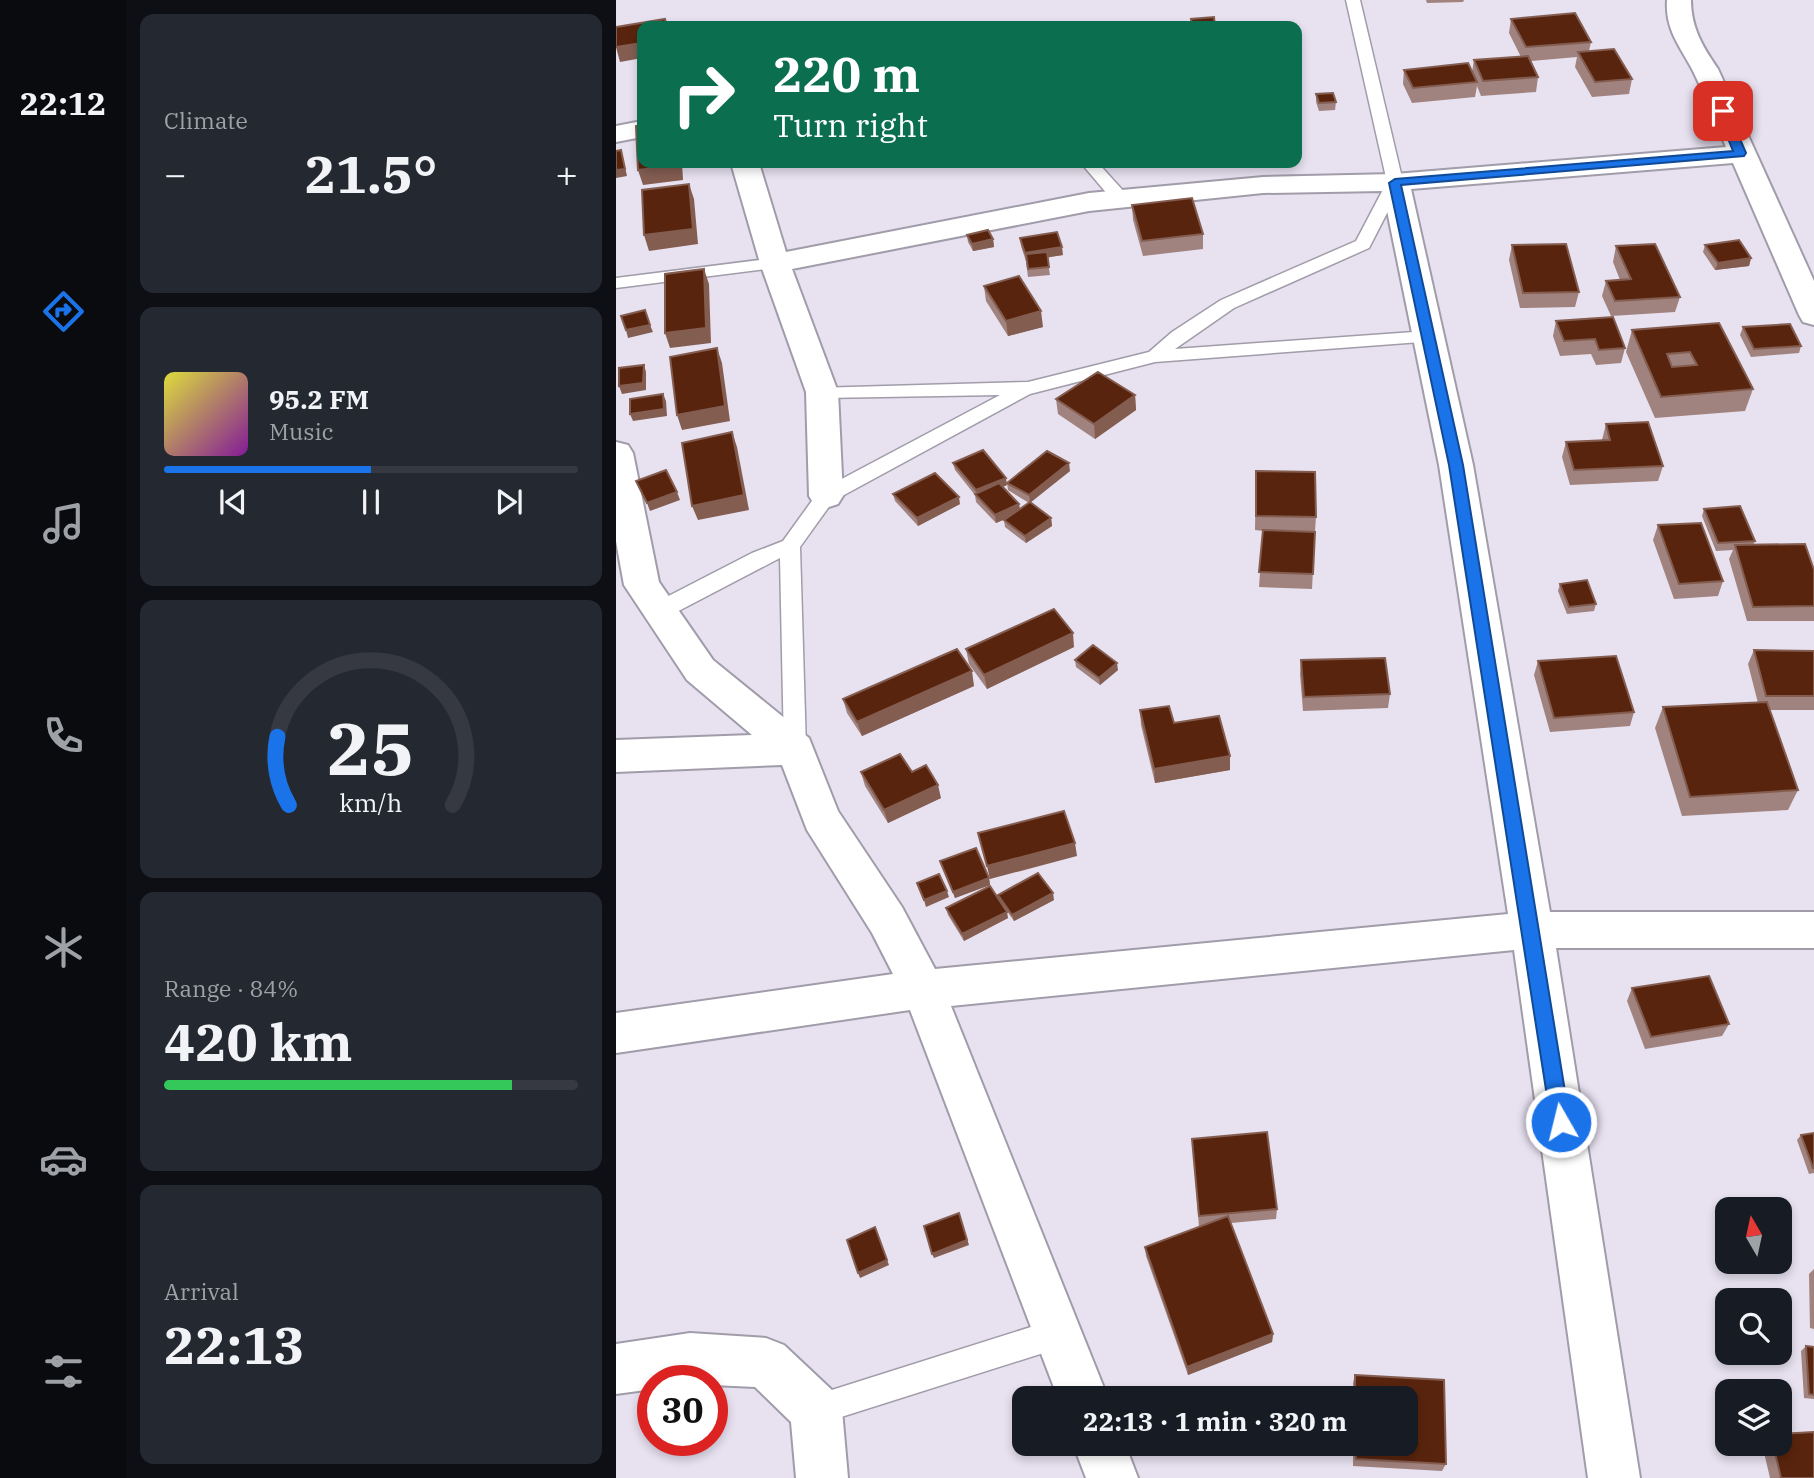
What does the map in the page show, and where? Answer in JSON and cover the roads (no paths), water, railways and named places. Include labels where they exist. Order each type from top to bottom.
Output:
[{"type":"street","points":[[1679,0],[1677,19],[1686,40],[1705,69],[1814,315]]},
{"type":"street","points":[[616,134],[637,130]]},
{"type":"street","points":[[775,263],[1089,202],[1263,185],[1395,183],[1740,153]]},
{"type":"street","points":[[746,168],[775,263],[822,392],[826,496]]},
{"type":"street","points":[[1395,183],[1456,465],[1532,930],[1614,1478]]},
{"type":"street","points":[[616,453],[642,585],[700,670],[795,749],[821,818],[887,920],[923,989],[1079,1386]]},
{"type":"street","points":[[616,756],[795,749]]},
{"type":"street","points":[[616,1033],[923,989],[1532,930],[1814,930]]},
{"type":"street","points":[[616,1369],[690,1357],[766,1363],[816,1410],[821,1478]]},
{"type":"street","points":[[1104,1456],[1112,1478]]},
{"type":"lane","points":[[1156,356],[1181,331],[1259,287],[1363,244],[1395,183],[1353,0]]},
{"type":"lane","points":[[1093,168],[1121,199]]},
{"type":"lane","points":[[616,283],[775,263]]},
{"type":"lane","points":[[822,392],[1028,388],[1156,356],[1428,337]]},
{"type":"lane","points":[[659,611],[759,558],[789,546],[826,496],[1028,388]]},
{"type":"lane","points":[[789,546],[793,593],[795,749]]},
{"type":"lane","points":[[816,1410],[1059,1333]]}]
